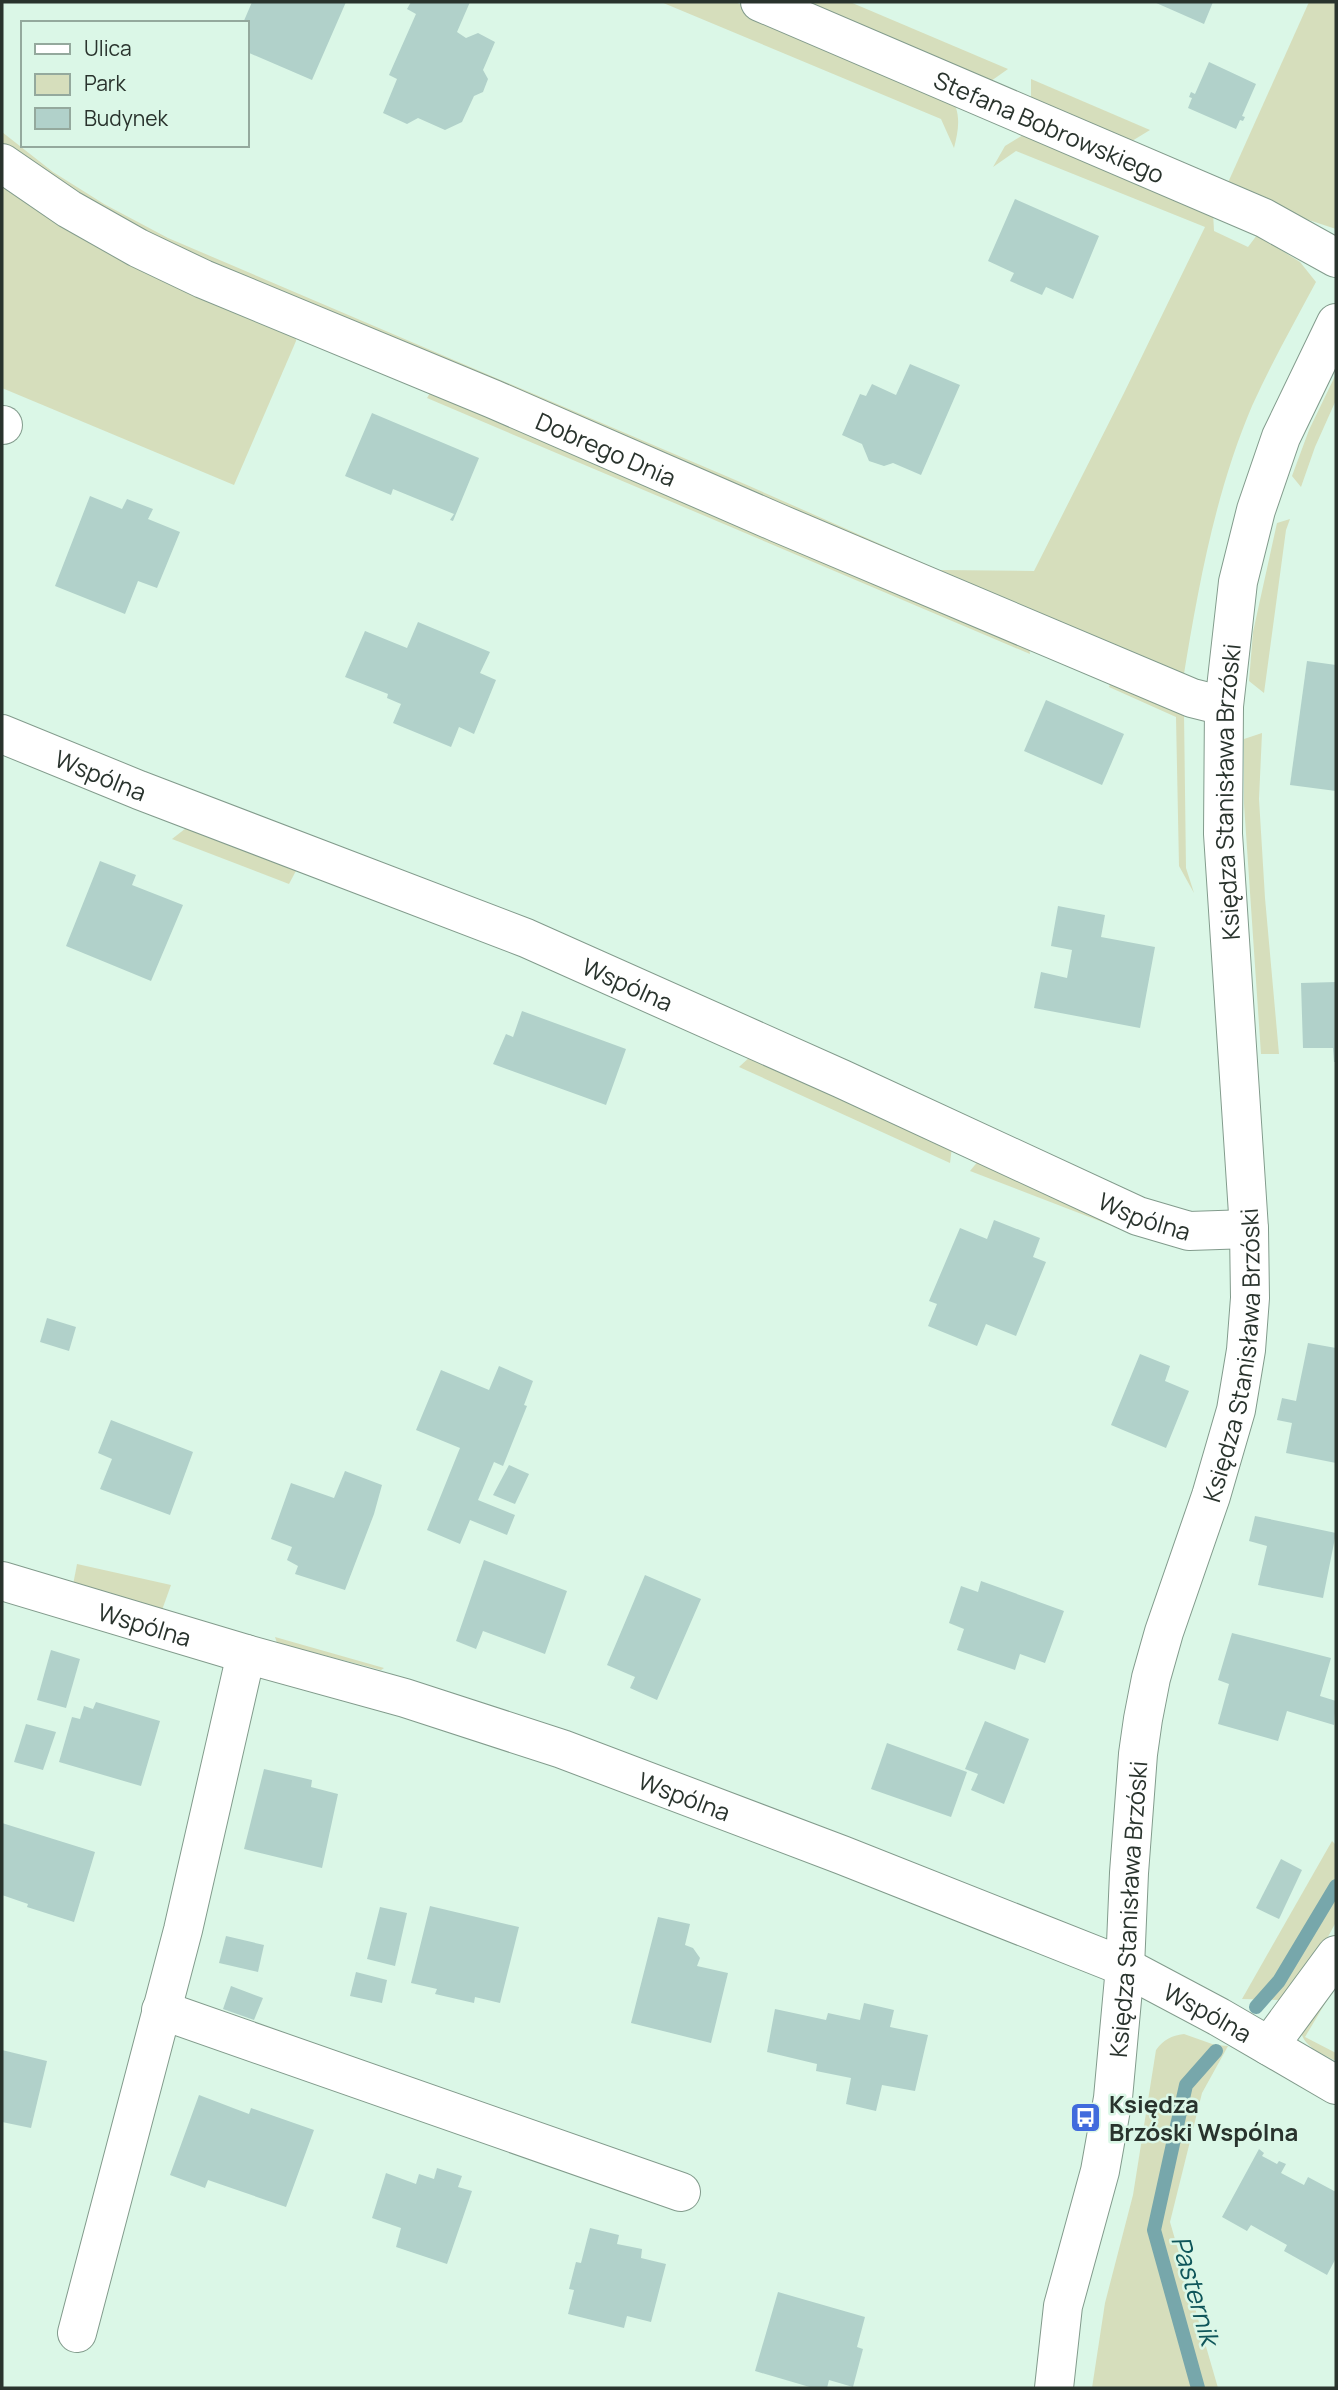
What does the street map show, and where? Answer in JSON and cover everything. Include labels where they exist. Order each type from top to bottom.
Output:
[{"type":"street","name":"Stefana Bobrowskiego","points":[[760,2],[1264,218],[1336,258]]},
{"type":"street","name":"Dobrego Dnia","points":[[2,163],[69,209],[138,248],[203,279],[493,399],[790,529],[1192,698],[1224,706]]},
{"type":"street","name":"Księdza Stanisława Brzóski","points":[[1054,2388],[1063,2306],[1100,2171],[1113,2098],[1125,1968],[1138,1754],[1143,1719],[1164,1632],[1211,1496],[1236,1410],[1246,1350],[1250,1298],[1249,1229],[1223,835],[1224,706],[1238,582],[1256,510],[1281,437],[1336,323]]},
{"type":"street","name":"Wspólna","points":[[2,734],[526,938],[842,1079],[1138,1216],[1189,1231],[1249,1229]]},
{"type":"street","name":"Wspólna","points":[[2,1581],[405,1698],[562,1749],[842,1854],[1125,1968],[1336,2085]]},
{"type":"street","points":[[77,2333],[183,1930],[246,1654]]},
{"type":"street","points":[[1269,2046],[1336,1955]]},
{"type":"street","points":[[160,2010],[681,2192]]},
{"type":"green space","points":[[661,2],[735,2],[948,94],[956,107],[958,120],[954,148],[941,119]]},
{"type":"green space","points":[[805,2],[850,2],[1008,69],[991,81]]},
{"type":"green space","points":[[1309,2],[1336,2],[1336,229],[1272,208],[1226,187]]},
{"type":"green space","points":[[1031,79],[1150,130],[1127,144],[1031,103]]},
{"type":"green space","points":[[2,132],[53,172],[104,204],[168,238],[747,485],[939,570],[1034,571],[1205,227],[1016,151],[993,167],[1005,146],[1028,132],[1213,212],[1214,231],[1248,247],[1257,235],[1300,262],[1316,282],[1275,359],[1239,439],[1209,541],[1183,680],[206,268],[2,149]]},
{"type":"green space","points":[[2,174],[295,328],[296,341],[234,485],[2,388]]},
{"type":"green space","points":[[1336,374],[1336,400],[1301,487],[1292,476],[1309,430]]},
{"type":"green space","points":[[433,388],[1028,641],[1030,654],[427,398]]},
{"type":"green space","points":[[1290,519],[1286,530],[1264,693],[1249,681],[1253,632],[1277,523]]},
{"type":"green space","points":[[1112,678],[1184,713],[1186,868],[1194,893],[1179,866],[1176,717],[1109,687]]},
{"type":"green space","points":[[1262,733],[1259,799],[1279,1054],[1261,1054],[1244,804],[1244,739]]},
{"type":"green space","points":[[190,825],[298,867],[289,884],[172,839]]},
{"type":"green space","points":[[752,1055],[952,1147],[950,1163],[739,1067]]},
{"type":"green space","points":[[979,1160],[1136,1235],[970,1171]]},
{"type":"green space","points":[[77,1564],[171,1585],[162,1610],[73,1585]]},
{"type":"green space","points":[[275,1637],[384,1668],[381,1670],[277,1643]]},
{"type":"green space","points":[[1332,1841],[1336,1845],[1336,1922],[1323,1946],[1280,2000],[1242,1999]]},
{"type":"green space","points":[[1336,1985],[1305,2037],[1336,2053],[1336,2061],[1310,2046],[1301,2031]]},
{"type":"green space","points":[[1184,2034],[1215,2045],[1228,2046],[1202,2093],[1170,2222],[1218,2388],[1092,2388],[1105,2303],[1133,2195],[1156,2050],[1168,2039]]},
{"type":"building","points":[[252,2],[346,2],[312,80],[248,52],[248,21],[244,21]]},
{"type":"building","points":[[411,2],[470,2],[457,32],[466,38],[478,33],[495,42],[483,70],[488,79],[483,92],[474,96],[462,122],[445,130],[418,118],[407,124],[383,113],[397,79],[389,75],[416,14],[407,9]]},
{"type":"building","points":[[1154,2],[1213,2],[1204,24]]},
{"type":"building","points":[[1209,62],[1256,84],[1242,116],[1245,117],[1243,121],[1240,120],[1236,129],[1188,108],[1191,92],[1195,94]]},
{"type":"building","points":[[1015,199],[1099,236],[1073,299],[1046,287],[1042,295],[1010,281],[1014,273],[988,261]]},
{"type":"building","points":[[910,364],[960,385],[921,475],[893,463],[884,466],[869,461],[862,444],[842,435],[860,394],[866,396],[872,384],[896,395]]},
{"type":"building","points":[[372,413],[479,458],[453,521],[450,520],[454,514],[393,489],[391,495],[345,476]]},
{"type":"building","points":[[90,496],[122,509],[127,499],[153,509],[148,519],[180,532],[157,588],[138,581],[125,614],[55,586]]},
{"type":"building","points":[[418,622],[490,652],[480,673],[496,680],[474,734],[459,727],[451,747],[393,723],[401,704],[387,698],[388,694],[345,677],[365,631],[407,648]]},
{"type":"building","points":[[1307,661],[1336,665],[1336,791],[1290,785]]},
{"type":"building","points":[[1046,700],[1124,734],[1102,785],[1024,751]]},
{"type":"building","points":[[100,861],[136,875],[132,885],[183,905],[151,981],[66,946]]},
{"type":"building","points":[[1058,906],[1105,915],[1101,937],[1155,947],[1140,1028],[1034,1008],[1041,972],[1067,978],[1072,950],[1051,946]]},
{"type":"building","points":[[1336,982],[1334,1062],[1333,1048],[1303,1048],[1301,983]]},
{"type":"building","points":[[522,1011],[626,1049],[606,1105],[493,1064],[506,1034],[513,1037]]},
{"type":"building","points":[[994,1220],[1040,1238],[1033,1257],[1046,1262],[1016,1336],[986,1324],[977,1346],[928,1326],[937,1304],[929,1301],[960,1228],[987,1239]]},
{"type":"building","points":[[47,1318],[76,1327],[69,1351],[40,1342]]},
{"type":"building","points":[[1308,1343],[1336,1348],[1336,1463],[1286,1453],[1292,1423],[1277,1420],[1282,1398],[1296,1401]]},
{"type":"building","points":[[1140,1354],[1170,1366],[1165,1381],[1189,1391],[1166,1448],[1111,1425]]},
{"type":"building","points":[[499,1366],[533,1381],[524,1405],[527,1406],[503,1466],[494,1462],[478,1500],[515,1515],[507,1535],[470,1520],[460,1544],[427,1530],[460,1448],[416,1430],[441,1370],[489,1390]]},
{"type":"building","points":[[111,1420],[193,1452],[170,1515],[100,1489],[112,1459],[98,1453]]},
{"type":"building","points":[[509,1465],[529,1474],[515,1504],[493,1495]]},
{"type":"building","points":[[345,1471],[382,1485],[345,1590],[295,1574],[298,1566],[287,1560],[292,1547],[271,1539],[291,1483],[334,1498]]},
{"type":"building","points":[[1255,1516],[1336,1533],[1323,1598],[1258,1585],[1267,1546],[1249,1541]]},
{"type":"building","points":[[484,1560],[567,1591],[545,1654],[483,1631],[476,1649],[456,1641]]},
{"type":"building","points":[[645,1575],[701,1599],[657,1700],[630,1688],[635,1677],[607,1665]]},
{"type":"building","points":[[981,1581],[1064,1611],[1045,1663],[1020,1654],[1015,1670],[957,1650],[964,1629],[949,1623],[961,1586],[978,1592]]},
{"type":"building","points":[[1232,1633],[1331,1658],[1320,1696],[1336,1701],[1334,1725],[1287,1711],[1278,1741],[1218,1724],[1229,1684],[1218,1680]]},
{"type":"building","points":[[51,1650],[80,1659],[66,1708],[37,1700]]},
{"type":"building","points":[[96,1702],[160,1721],[141,1786],[59,1762],[72,1717],[80,1719],[84,1706],[93,1709]]},
{"type":"building","points":[[985,1721],[1029,1739],[1004,1804],[971,1790],[978,1774],[965,1769]]},
{"type":"building","points":[[26,1724],[56,1732],[43,1770],[14,1762]]},
{"type":"building","points":[[887,1743],[967,1772],[951,1817],[871,1789]]},
{"type":"building","points":[[264,1769],[312,1780],[311,1787],[338,1794],[322,1868],[244,1849]]},
{"type":"building","points":[[2,1823],[95,1852],[74,1922],[27,1907],[28,1904],[2,1895]]},
{"type":"building","points":[[1281,1859],[1302,1870],[1279,1919],[1256,1908]]},
{"type":"building","points":[[430,1906],[519,1927],[500,2003],[475,1997],[474,2003],[435,1994],[437,1989],[411,1983]]},
{"type":"building","points":[[380,1907],[407,1913],[395,1966],[367,1959]]},
{"type":"building","points":[[658,1917],[690,1924],[685,1945],[693,1948],[700,1958],[697,1966],[728,1973],[711,2043],[631,2023]]},
{"type":"building","points":[[226,1936],[264,1945],[258,1972],[219,1963]]},
{"type":"building","points":[[356,1972],[387,1980],[382,2003],[350,1996]]},
{"type":"building","points":[[231,1986],[263,1998],[254,2020],[223,2009]]},
{"type":"building","points":[[864,2003],[894,2010],[890,2027],[928,2035],[915,2091],[882,2085],[876,2111],[846,2104],[851,2078],[816,2071],[817,2064],[767,2052],[775,2009],[826,2020],[828,2013],[860,2020]]},
{"type":"building","points":[[2,2050],[47,2061],[31,2128],[2,2122]]},
{"type":"building","points":[[199,2095],[249,2114],[251,2108],[314,2130],[286,2207],[208,2180],[205,2188],[170,2175]]},
{"type":"building","points":[[1259,2149],[1264,2153],[1262,2156],[1277,2164],[1279,2161],[1286,2164],[1281,2173],[1304,2185],[1308,2177],[1336,2192],[1336,2258],[1327,2275],[1284,2251],[1287,2245],[1251,2225],[1247,2231],[1222,2217]]},
{"type":"building","points":[[437,2168],[462,2176],[458,2187],[472,2191],[447,2264],[396,2247],[401,2228],[372,2218],[386,2173],[416,2184],[419,2174],[434,2179]]},
{"type":"building","points":[[590,2228],[619,2235],[617,2244],[642,2249],[641,2258],[666,2264],[651,2322],[627,2316],[624,2328],[568,2314],[574,2290],[569,2289],[576,2262],[581,2263]]},
{"type":"building","points":[[778,2292],[865,2317],[857,2347],[863,2349],[853,2387],[829,2380],[827,2388],[813,2388],[755,2371]]},
{"type":"waterway","name":"Pasternik","points":[[1256,2007],[1279,1981],[1336,1886]]},
{"type":"waterway","name":"Pasternik","points":[[1198,2388],[1154,2230],[1186,2085],[1216,2051]]},
{"type":"place","name":"Księdza Brzóski Wspólna","points":[[1086,2117]]}]
